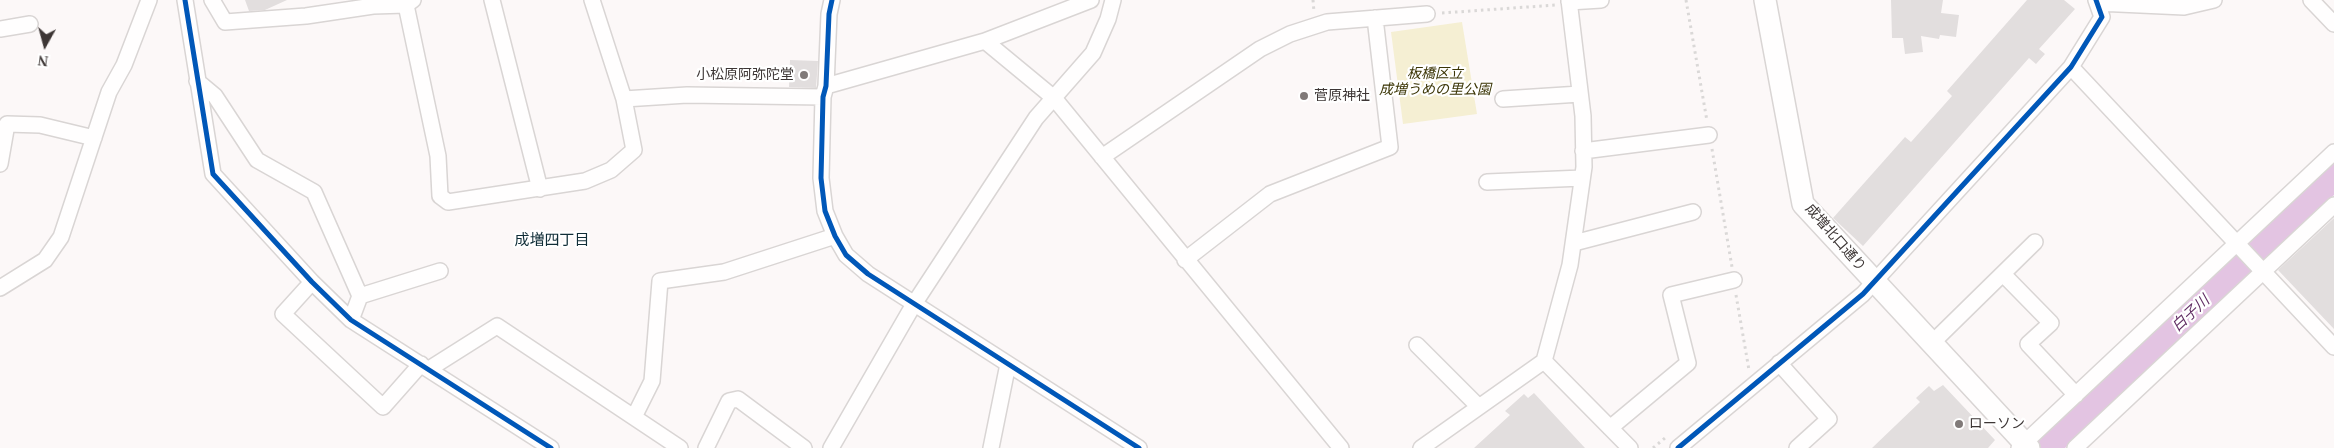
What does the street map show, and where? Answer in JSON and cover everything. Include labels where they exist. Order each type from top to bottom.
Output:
[{"type":"street","points":[[0,288],[45,260],[61,237],[109,92],[124,66],[149,0]]},
{"type":"street","points":[[185,0],[214,174],[312,282],[351,320],[551,448]]},
{"type":"street","points":[[212,0],[225,22],[306,16],[410,2],[438,156],[440,196],[448,202],[585,181],[611,170],[634,150],[624,99],[592,0]]},
{"type":"street","points":[[492,0],[540,189]]},
{"type":"street","points":[[832,0],[829,14],[824,92],[821,178],[825,211],[835,236],[846,256],[868,274],[1138,448]]},
{"type":"street","points":[[624,99],[687,95],[824,92],[986,41],[1091,0]]},
{"type":"street","points":[[831,448],[914,304],[1036,118],[1093,53],[1108,19],[1113,0]]},
{"type":"street","points":[[1421,448],[1544,361],[1566,282],[1574,243],[1582,178],[1583,151],[1580,94],[1566,2],[1601,0]]},
{"type":"street","name":"成増北口通り","points":[[1765,0],[1803,204],[2025,446]]},
{"type":"street","points":[[1678,448],[1864,294],[2071,67],[2102,17],[2097,2],[2184,7],[2214,0]]},
{"type":"street","points":[[2311,0],[2334,24]]},
{"type":"street","points":[[1102,157],[1260,49],[1290,34],[1327,22],[1427,14]]},
{"type":"street","points":[[1185,260],[1270,194],[1390,147],[1375,18]]},
{"type":"street","points":[[0,28],[30,24]]},
{"type":"street","points":[[986,41],[1054,98],[1341,448]]},
{"type":"street","points":[[2071,67],[2334,347]]},
{"type":"street","points":[[197,81],[215,96],[257,160],[314,192],[360,296],[351,320]]},
{"type":"street","points":[[1503,98],[1580,94]]},
{"type":"street","points":[[0,164],[7,124],[40,125],[94,138]]},
{"type":"street","points":[[1583,151],[1709,135]]},
{"type":"street","points":[[2025,446],[2076,395],[2238,246],[2334,152]]},
{"type":"street","points":[[1487,182],[1582,178]]},
{"type":"street","points":[[2075,448],[2261,269],[2334,205]]},
{"type":"street","points":[[1574,243],[1693,212]]},
{"type":"street","points":[[634,417],[652,381],[660,282],[724,272],[835,236]]},
{"type":"street","points":[[1932,343],[2035,242]]},
{"type":"street","points":[[360,296],[440,271]]},
{"type":"street","points":[[2003,274],[2051,323],[2028,344],[2076,395]]},
{"type":"street","points":[[1610,428],[1688,363],[1671,295],[1734,280]]},
{"type":"street","points":[[312,282],[283,314],[383,407],[425,366],[497,326],[680,448]]},
{"type":"street","points":[[1417,345],[1480,406]]},
{"type":"street","points":[[1544,361],[1630,448]]},
{"type":"street","points":[[1779,363],[1829,419],[1797,448]]},
{"type":"street","points":[[991,448],[1008,364]]},
{"type":"street","points":[[706,448],[729,401],[738,399],[804,448]]},
{"type":"path","points":[[1686,0],[1749,371]]},
{"type":"path","points":[[1427,14],[1566,2]]},
{"type":"green space","name":"板橋区立 成増うめの里公園","points":[[1462,22],[1477,114],[1403,124],[1391,32]]},
{"type":"water","name":"白子川","points":[[2334,161],[2334,195],[2065,448],[2029,448]]},
{"type":"building","points":[[245,0],[287,0],[265,10],[249,11]]},
{"type":"building","points":[[1891,0],[1943,0],[1941,13],[1959,15],[1956,37],[1940,35],[1939,39],[1921,36],[1923,52],[1905,54],[1903,38],[1892,38]]},
{"type":"building","points":[[2027,0],[2064,0],[2075,9],[2039,49],[2045,54],[2036,64],[2029,58],[1863,246],[1833,218],[1905,137],[1911,142],[1952,96],[1947,91]]},
{"type":"building","name":"小松原阿弥陀堂","points":[[790,60],[818,61],[816,88],[789,87]]},
{"type":"building","points":[[2334,218],[2334,329],[2278,270]]},
{"type":"building","points":[[1943,385],[1995,440],[1988,448],[1872,448],[1920,402],[1916,398],[1929,386],[1934,391]]},
{"type":"building","points":[[1534,393],[1585,448],[1474,448],[1510,415],[1505,411],[1524,394],[1528,398]]},
{"type":"cycle path","points":[[185,0],[213,174],[312,282],[351,320],[551,448]]},
{"type":"cycle path","points":[[832,0],[829,14],[826,86],[823,97],[821,178],[825,211],[835,236],[846,255],[868,274],[1139,448]]},
{"type":"cycle path","points":[[1678,448],[1863,294],[2071,67],[2102,17],[2096,0]]},
{"type":"place","name":"小松原阿弥陀堂","points":[[804,75]]},
{"type":"place","name":"菅原神社","points":[[1304,96]]},
{"type":"place","name":"ローソン","points":[[1959,424]]},
{"type":"district","name":"成増四丁目","points":[[552,241]]}]
